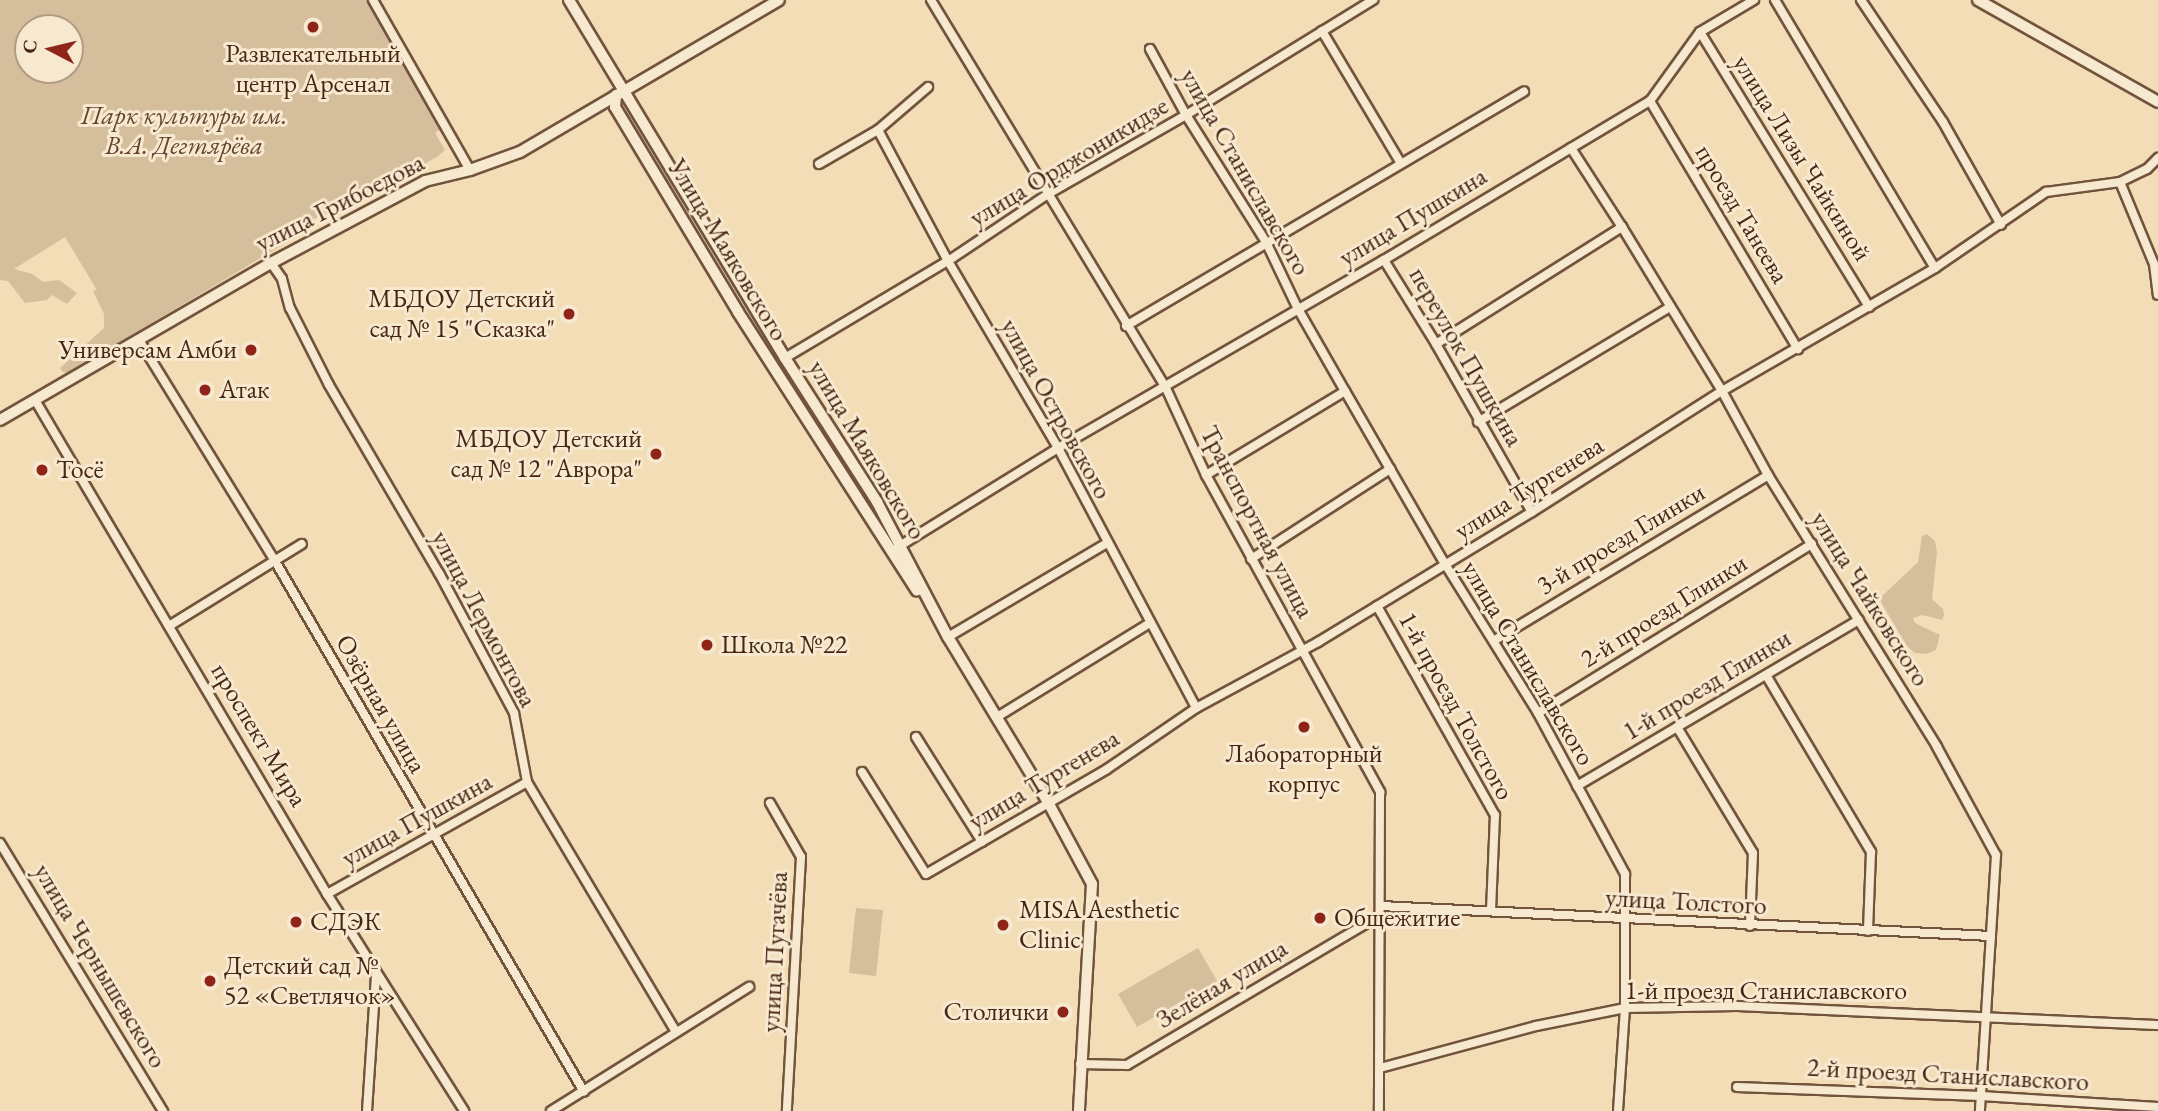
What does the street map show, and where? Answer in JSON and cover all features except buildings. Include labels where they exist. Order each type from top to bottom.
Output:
[{"type":"street","points":[[373,0],[470,170]]},
{"type":"street","name":"улица Маяковского","points":[[569,0],[619,93],[877,502],[894,549],[1049,804],[1092,884],[1079,1111]]},
{"type":"street","name":"улица Грибоедова","points":[[0,420],[271,263],[425,181],[470,170],[520,152],[779,0]]},
{"type":"street","name":"Транспортная улица","points":[[931,0],[1126,326],[1165,386],[1206,475],[1380,792],[1379,1111]]},
{"type":"street","name":"улица Орджоникидзе","points":[[785,358],[948,261],[1048,194],[1186,115],[1373,0]]},
{"type":"street","name":"улица Пушкина","points":[[894,549],[1058,448],[1384,260],[1650,101],[1700,32],[1754,0]]},
{"type":"street","points":[[1775,0],[1934,268]]},
{"type":"street","points":[[1861,0],[1942,122],[2001,225]]},
{"type":"street","points":[[1978,0],[2158,103]]},
{"type":"street","points":[[1322,31],[1400,162]]},
{"type":"street","name":"улица Лизы Чайкиной","points":[[1700,32],[1869,307]]},
{"type":"street","name":"улица Станиславского","points":[[1150,49],[1186,115],[1266,242],[1298,309],[1445,564],[1495,640],[1538,713],[1625,874],[1625,1007],[1618,1111]]},
{"type":"street","points":[[819,164],[877,131],[928,87]]},
{"type":"street","points":[[1126,326],[1400,162],[1524,92]]},
{"type":"street","name":"Улица Маяковского","points":[[619,93],[615,107],[738,312],[894,549]]},
{"type":"street","name":"проезд Танеева","points":[[1650,101],[1798,349]]},
{"type":"street","name":"улица Островского","points":[[877,131],[948,261],[1058,448],[1196,708]]},
{"type":"street","name":"улица Чайковского","points":[[1571,148],[1622,227],[1722,391],[1768,474],[1937,747],[1996,855],[1980,1111]]},
{"type":"street","name":"улица Тургенева","points":[[862,772],[926,874],[1049,804],[1196,708],[1301,651],[1532,512],[1722,391],[1934,268],[2046,192],[2120,182],[2147,169],[2158,158]]},
{"type":"street","points":[[2120,182],[2154,264],[2158,295]]},
{"type":"street","points":[[1436,344],[1622,227]]},
{"type":"street","name":"переулок Пушкина","points":[[1384,260],[1436,344],[1478,422],[1532,512]]},
{"type":"street","name":"улица Лермонтова","points":[[271,263],[282,279],[290,308],[329,385],[439,573],[514,713],[527,782],[676,1032]]},
{"type":"street","points":[[1478,422],[1670,307]]},
{"type":"street","name":"Озёрная улица","points":[[139,340],[275,561],[433,837],[584,1092]]},
{"type":"street","points":[[1206,475],[1345,391]]},
{"type":"street","name":"проспект Мира","points":[[35,400],[327,894],[464,1111]]},
{"type":"street","points":[[1251,559],[1390,469]]},
{"type":"street","name":"3-й проезд Глинки","points":[[1495,640],[1768,474]]},
{"type":"street","points":[[948,637],[1107,543]]},
{"type":"street","points":[[169,626],[302,544]]},
{"type":"street","name":"2-й проезд Глинки","points":[[1538,713],[1812,544]]},
{"type":"street","name":"1-й проезд Толстого","points":[[1377,606],[1495,814],[1491,911]]},
{"type":"street","name":"1-й проезд Глинки","points":[[1577,786],[1859,620]]},
{"type":"street","points":[[997,717],[1150,623]]},
{"type":"street","points":[[1766,675],[1871,852],[1868,931]]},
{"type":"street","points":[[1676,727],[1753,853],[1751,926]]},
{"type":"street","points":[[916,737],[982,842]]},
{"type":"street","name":"улица Пушкина","points":[[327,894],[527,782]]},
{"type":"street","name":"улица Пугачёва","points":[[770,803],[801,857],[787,1111]]},
{"type":"street","name":"улица Чернышевского","points":[[0,843],[163,1111]]},
{"type":"street","name":"улица Толстого","points":[[1380,906],[1991,936]]},
{"type":"street","name":"Зелёная улица","points":[[1080,1064],[1127,1065],[1379,916]]},
{"type":"street","points":[[367,1111],[376,975]]},
{"type":"street","points":[[551,1111],[749,987]]},
{"type":"street","name":"1-й проезд Станиславского","points":[[1380,1068],[1536,1026],[1625,1007],[1736,1006],[1986,1015],[2158,1026]]},
{"type":"street","name":"2-й проезд Станиславского","points":[[1737,1087],[1981,1096],[2158,1107]]},
{"type":"green space","name":"Парк культуры им. В.А. Дегтярёва","points":[[0,0],[368,0],[443,128],[435,133],[445,150],[437,157],[356,202],[311,220],[311,228],[68,373],[60,368],[104,328],[104,314],[93,291],[97,290],[65,237],[14,269],[32,274],[43,282],[59,280],[77,293],[67,304],[52,295],[47,300],[25,303],[8,281],[0,280]]},
{"type":"green space","points":[[1927,534],[1935,541],[1937,552],[1932,599],[1943,609],[1944,615],[1942,620],[1922,615],[1913,618],[1915,623],[1940,635],[1936,650],[1926,654],[1915,653],[1907,646],[1881,602],[1881,597],[1918,562],[1922,536]]},
{"type":"green space","points":[[856,908],[883,910],[876,976],[849,973]]},
{"type":"green space","points":[[1198,948],[1217,981],[1137,1027],[1118,994]]},
{"type":"place","name":"Развлекательный центр Арсенал","points":[[313,27]]},
{"type":"place","name":"МБДОУ Детский сад № 15 \"Сказка\"","points":[[569,314]]},
{"type":"place","name":"Универсам Амби","points":[[251,350]]},
{"type":"place","name":"Атак","points":[[205,390]]},
{"type":"place","name":"МБДОУ Детский сад № 12 \"Аврора\"","points":[[656,454]]},
{"type":"place","name":"Тосё","points":[[42,470]]},
{"type":"place","name":"Школа №22","points":[[707,645]]},
{"type":"place","name":"Лабораторный корпус","points":[[1304,727]]},
{"type":"place","name":"Общежитие","points":[[1320,918]]},
{"type":"place","name":"СДЭК","points":[[296,922]]},
{"type":"place","name":"MISA Aesthetic Clinic","points":[[1003,925]]},
{"type":"place","name":"Детский сад № 52 «Светлячок»","points":[[210,981]]},
{"type":"place","name":"Столички","points":[[1063,1012]]}]
